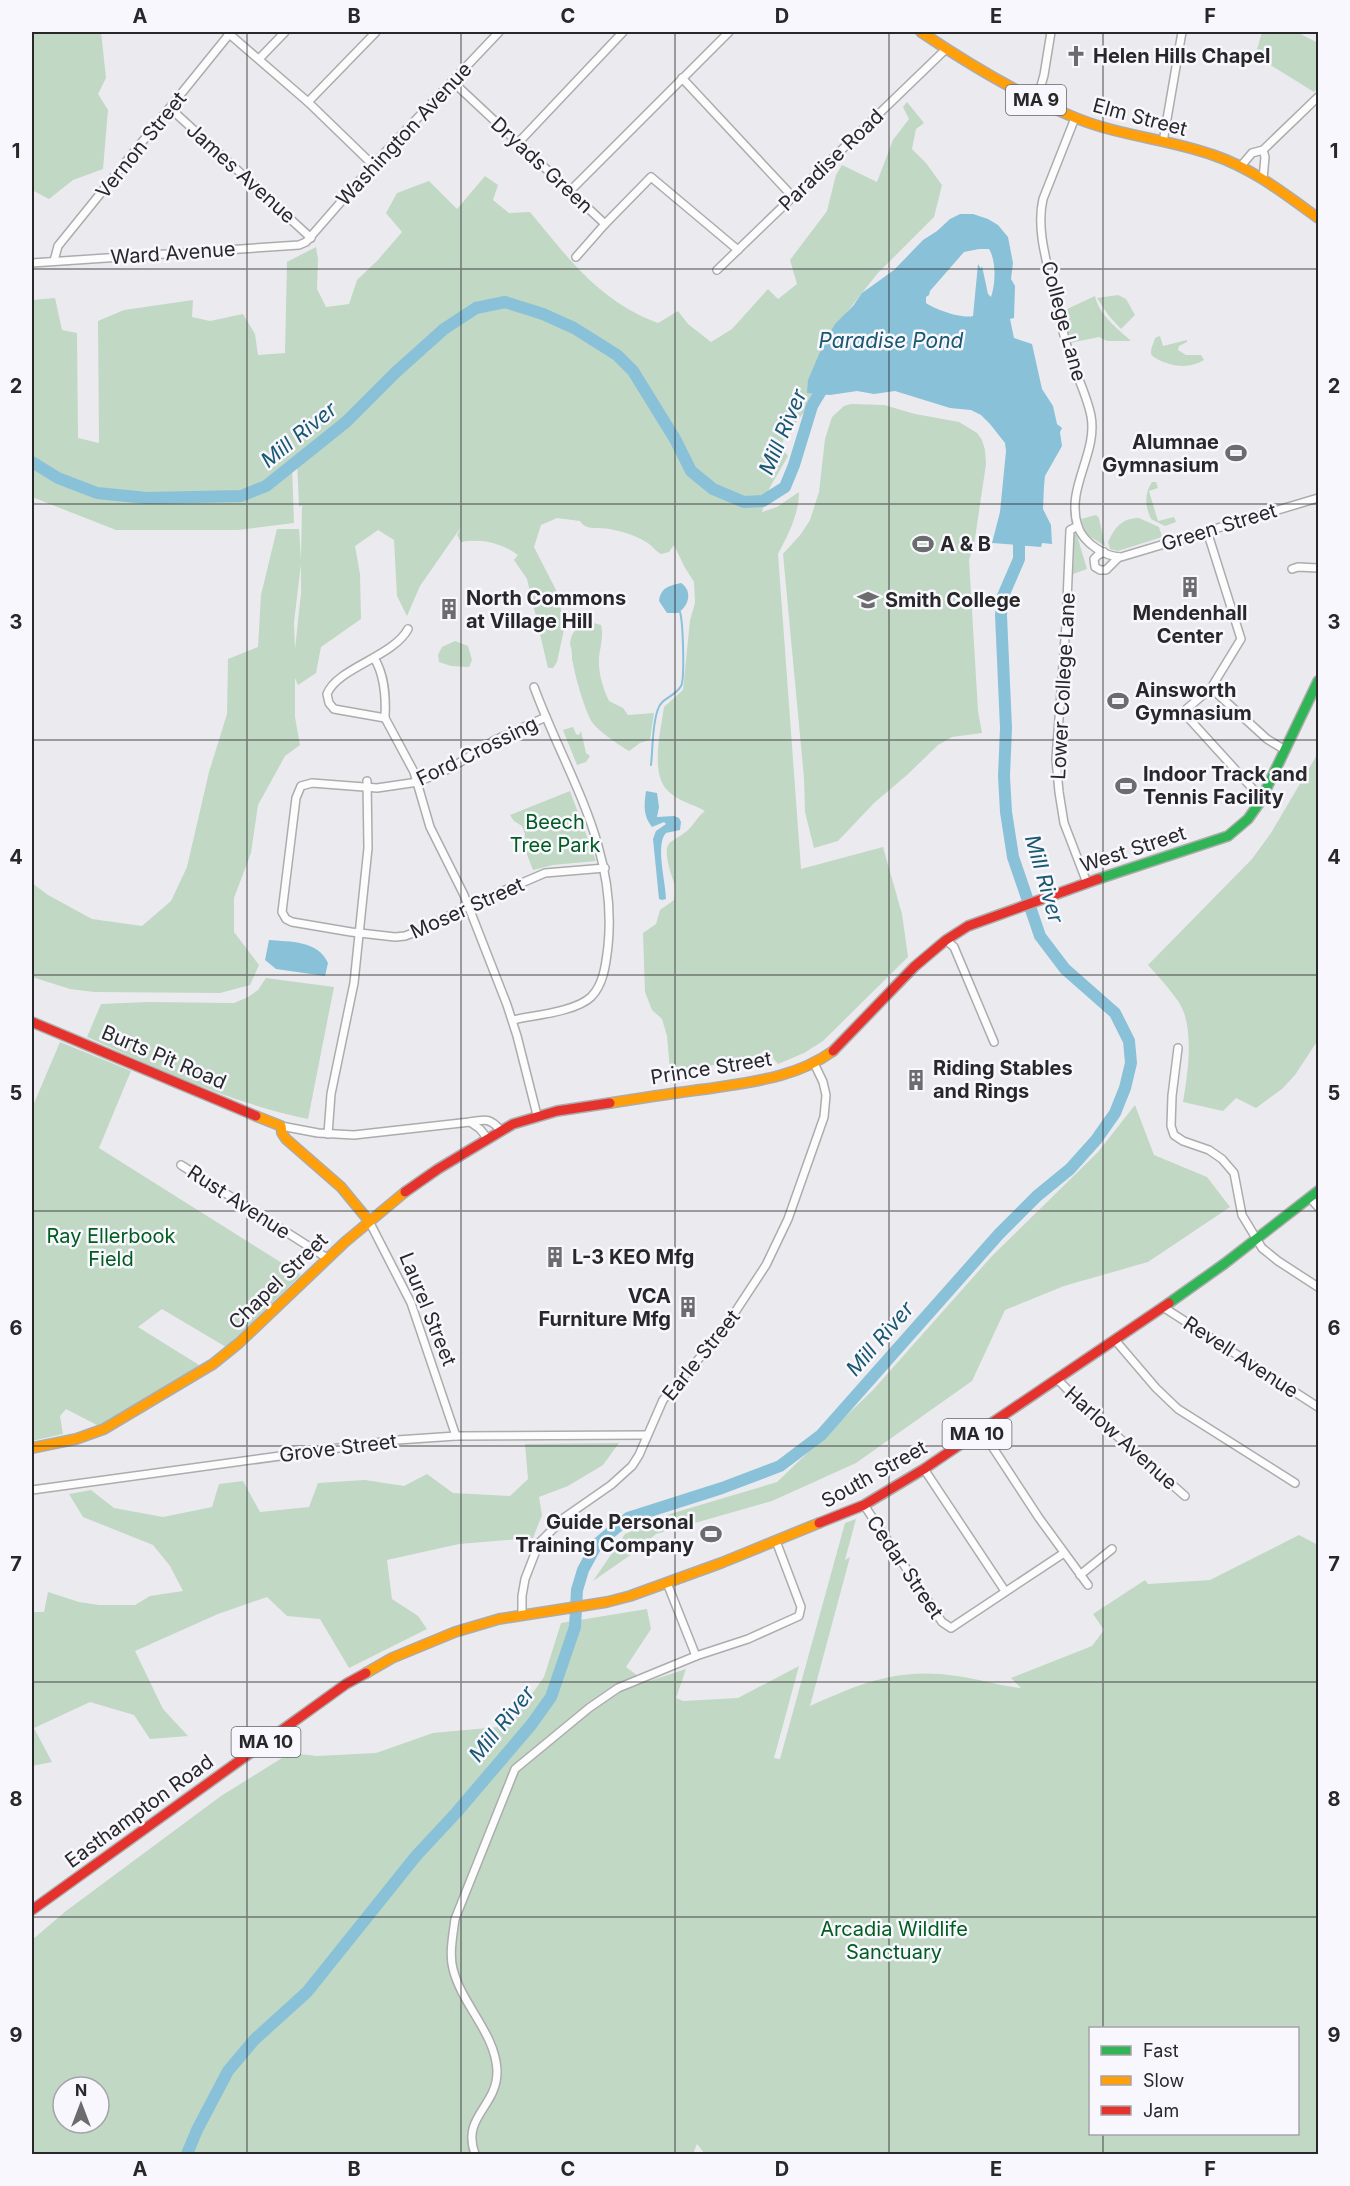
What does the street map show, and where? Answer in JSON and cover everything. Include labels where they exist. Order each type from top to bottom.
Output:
[{"type":"main road","name":"Elm Street","points":[[921,32],[946,49],[1037,100],[1075,118],[1210,154],[1241,166],[1318,218]]},
{"type":"main road","name":"West Street","points":[[870,1014],[914,967],[946,940],[968,926],[1012,908],[1228,836],[1248,819],[1262,799],[1318,681]]},
{"type":"main road","name":"Prince Street","points":[[537,1115],[763,1080],[798,1070],[814,1063],[845,1042],[870,1014]]},
{"type":"main road","name":"Burts Pit Road","points":[[32,1022],[109,1052],[281,1126]]},
{"type":"main road","name":"Chapel Street","points":[[32,1448],[76,1439],[104,1429],[213,1364],[239,1343],[327,1258],[415,1185],[501,1131],[537,1115]]},
{"type":"main road","name":"Laurel Street","points":[[281,1126],[286,1139],[341,1187],[369,1221]]},
{"type":"main road","name":"South Street","points":[[522,1614],[596,1604],[630,1596],[864,1505],[982,1431],[1163,1307],[1257,1239],[1318,1191]]},
{"type":"main road","name":"Easthampton Road","points":[[32,1910],[346,1684],[392,1658],[441,1637],[474,1625],[522,1614]]},
{"type":"street","points":[[229,32],[308,102],[373,165]]},
{"type":"street","name":"Vernon Street","points":[[54,261],[58,246],[171,109],[229,32]]},
{"type":"street","points":[[259,59],[285,32]]},
{"type":"street","points":[[308,102],[376,32]]},
{"type":"street","name":"Washington Avenue","points":[[311,238],[373,165],[499,32]]},
{"type":"street","points":[[518,143],[622,32]]},
{"type":"street","points":[[570,191],[729,32]]},
{"type":"street","points":[[1037,100],[1044,75],[1051,32]]},
{"type":"street","points":[[1163,142],[1182,32]]},
{"type":"street","name":"Paradise Road","points":[[717,270],[946,49]]},
{"type":"street","points":[[682,78],[793,197]]},
{"type":"street","name":"Dryads Green","points":[[452,81],[605,224],[651,177],[738,250]]},
{"type":"street","points":[[1241,166],[1252,153],[1263,150],[1318,97]]},
{"type":"street","name":"James Avenue","points":[[171,109],[311,238]]},
{"type":"street","name":"College Lane","points":[[1075,118],[1045,192],[1040,213],[1043,243],[1065,336],[1091,416],[1091,439],[1078,481],[1075,500],[1078,526]]},
{"type":"street","points":[[1263,150],[1265,157],[1263,179]]},
{"type":"street","points":[[576,257],[605,224]]},
{"type":"street","name":"Ward Avenue","points":[[32,263],[299,245],[311,238]]},
{"type":"street","name":"Green Street","points":[[1104,552],[1094,559],[1095,567],[1100,570],[1106,570],[1119,557],[1318,498]]},
{"type":"street","points":[[1078,526],[1085,539],[1104,552],[1119,557]]},
{"type":"street","name":"Lower College Lane","points":[[1078,526],[1072,528],[1070,532],[1056,759],[1064,823],[1087,883]]},
{"type":"street","points":[[1207,531],[1241,639],[1210,688],[1183,712],[1262,799]]},
{"type":"street","points":[[1292,569],[1318,568]]},
{"type":"street","points":[[385,718],[334,709],[329,703],[327,694],[334,681],[400,640],[408,629]]},
{"type":"street","points":[[374,658],[380,668],[385,695],[385,718],[409,760],[418,782],[430,826],[468,906],[513,1020],[537,1115]]},
{"type":"street","points":[[513,1020],[585,1002],[597,989],[602,977],[609,934],[610,909],[605,868],[589,817],[534,687]]},
{"type":"street","points":[[1210,688],[1267,739],[1285,750]]},
{"type":"street","name":"Ford Crossing","points":[[301,786],[312,783],[367,785],[418,782],[452,768],[495,740],[546,717]]},
{"type":"street","points":[[328,1134],[331,1094],[354,983],[368,848],[367,785]]},
{"type":"street","name":"Moser Street","points":[[301,786],[296,798],[282,912],[286,919],[292,922],[358,933],[405,936],[545,873],[605,868]]},
{"type":"street","points":[[946,940],[954,947],[994,1042]]},
{"type":"street","points":[[1178,1048],[1172,1096],[1172,1132],[1178,1139],[1216,1154],[1231,1168],[1236,1178],[1242,1215],[1262,1248],[1318,1287]]},
{"type":"street","name":"Earle Street","points":[[522,1614],[525,1579],[539,1543],[565,1517],[623,1476],[639,1455],[663,1400],[736,1313],[753,1288],[777,1244],[824,1117],[826,1095],[814,1063]]},
{"type":"street","points":[[281,1126],[328,1134],[363,1134],[484,1119],[492,1121],[501,1131]]},
{"type":"street","points":[[470,1122],[488,1139]]},
{"type":"street","name":"Rust Avenue","points":[[181,1165],[327,1258]]},
{"type":"street","points":[[1310,1198],[1318,1207]]},
{"type":"street","name":"Laurel Street","points":[[369,1221],[411,1303],[456,1436]]},
{"type":"street","name":"Revell Avenue","points":[[1163,1307],[1318,1407]]},
{"type":"street","points":[[1115,1340],[1156,1388],[1178,1408],[1295,1482]]},
{"type":"street","name":"Harlow Avenue","points":[[1057,1379],[1092,1414],[1185,1496]]},
{"type":"street","points":[[982,1431],[1088,1585]]},
{"type":"street","name":"Grove Street","points":[[32,1490],[345,1446],[456,1436],[647,1436]]},
{"type":"street","points":[[924,1469],[1005,1591],[1064,1552]]},
{"type":"street","name":"Cedar Street","points":[[864,1505],[942,1622],[948,1627],[961,1622],[1005,1591]]},
{"type":"street","points":[[475,2154],[470,2139],[471,2130],[494,2090],[497,2069],[490,2042],[452,1967],[455,1919],[515,1769],[618,1688],[696,1656],[748,1639],[800,1616],[801,1607],[776,1541]]},
{"type":"street","points":[[1080,1575],[1112,1549]]},
{"type":"street","points":[[667,1583],[696,1656]]},
{"type":"green space","points":[[32,32],[101,32],[106,78],[98,94],[108,110],[103,169],[73,180],[49,199],[32,190]]},
{"type":"green space","points":[[1262,32],[1297,32],[1318,43],[1318,88],[1314,92],[1264,61],[1256,53]]},
{"type":"green space","points":[[907,102],[924,123],[916,129],[912,149],[942,185],[934,217],[877,274],[829,335],[844,361],[784,438],[781,448],[788,456],[769,489],[762,512],[777,507],[799,492],[795,516],[778,554],[801,869],[883,847],[902,914],[908,957],[823,1041],[804,1053],[778,1064],[766,1050],[758,1055],[679,1073],[670,1070],[667,1036],[662,1019],[652,1010],[645,992],[643,933],[656,924],[660,910],[674,900],[674,885],[667,857],[668,846],[689,829],[705,811],[680,800],[667,790],[659,773],[658,762],[664,707],[683,690],[690,620],[695,603],[694,582],[674,545],[669,552],[661,554],[638,537],[610,529],[589,527],[580,521],[557,518],[541,525],[534,547],[556,590],[565,625],[557,662],[553,668],[548,668],[527,579],[514,560],[518,555],[512,551],[484,541],[461,542],[457,535],[461,527],[420,586],[407,616],[397,596],[394,540],[378,530],[355,546],[360,574],[361,619],[321,647],[316,673],[298,685],[295,678],[295,717],[300,745],[285,756],[258,805],[251,853],[234,898],[234,932],[259,965],[250,985],[220,993],[94,992],[70,989],[32,977],[32,883],[48,895],[92,919],[142,926],[171,901],[187,867],[209,772],[227,714],[228,659],[258,647],[261,595],[277,529],[299,529],[301,560],[302,505],[299,507],[297,460],[292,465],[294,523],[238,530],[116,530],[32,497],[32,300],[55,298],[62,330],[77,333],[78,438],[99,443],[98,321],[124,310],[193,300],[192,317],[210,321],[243,314],[255,334],[258,355],[285,353],[287,262],[316,247],[317,289],[326,307],[349,304],[357,280],[402,232],[386,213],[397,193],[429,181],[457,209],[485,176],[498,185],[493,200],[509,213],[530,212],[572,262],[602,291],[637,314],[658,323],[678,311],[688,324],[711,342],[732,329],[768,289],[778,299],[797,284],[790,260],[827,211],[836,175],[842,165],[877,182],[893,140],[909,119],[903,107]],"holes":[[[301,564],[301,593],[295,649],[294,622]]]},
{"type":"green space","points":[[1060,290],[1065,310],[1095,296],[1104,315],[1131,341],[1107,341],[1099,337],[1070,343],[1057,291]]},
{"type":"green space","points":[[1118,295],[1126,299],[1135,315],[1121,329],[1097,298]]},
{"type":"green space","points":[[1160,336],[1163,346],[1187,340],[1179,346],[1178,350],[1186,355],[1201,355],[1204,360],[1192,365],[1180,366],[1157,359],[1152,355],[1151,350],[1155,338]]},
{"type":"green space","points":[[851,404],[884,405],[915,414],[959,422],[977,433],[982,440],[986,464],[974,545],[969,560],[978,711],[982,733],[952,737],[938,745],[874,803],[838,841],[814,848],[805,812],[804,778],[783,554],[810,520],[819,492],[825,439],[832,417],[844,406]]},
{"type":"green space","points":[[1152,482],[1156,482],[1158,488],[1149,491],[1158,521],[1174,517],[1176,522],[1165,526],[1151,519],[1146,500],[1148,491]]},
{"type":"green space","points":[[1096,515],[1099,518],[1105,546],[1086,534],[1081,519]]},
{"type":"green space","points":[[1139,518],[1159,527],[1162,537],[1118,551],[1110,549],[1108,542],[1116,528],[1128,520]]},
{"type":"green space","points":[[1076,532],[1087,569],[1073,574],[1074,533]]},
{"type":"green space","points":[[587,621],[601,625],[599,669],[609,701],[623,708],[628,715],[654,713],[650,740],[640,743],[629,751],[595,726],[589,717],[581,693],[570,645],[575,631]]},
{"type":"green space","points":[[455,641],[468,646],[472,660],[469,667],[451,666],[439,662],[438,655],[442,647]]},
{"type":"green space","points":[[573,727],[576,734],[579,735],[581,731],[586,753],[590,756],[586,762],[577,765],[563,730]]},
{"type":"green space","points":[[1318,753],[1318,1040],[1295,1075],[1282,1089],[1256,1108],[1236,1098],[1223,1111],[1183,1102],[1189,1050],[1187,1023],[1178,1001],[1148,965],[1252,859],[1271,833]]},
{"type":"green space","name":"Beech Tree Park","points":[[570,791],[596,861],[553,865],[533,870],[523,844],[525,834],[522,826],[510,815]]},
{"type":"green space","points":[[266,978],[334,987],[308,1119],[223,1094],[168,1073],[87,1037],[101,1004],[234,1003],[258,990]]},
{"type":"green space","name":"Ray Ellerbook Field","points":[[60,1042],[131,1071],[99,1148],[301,1275],[226,1347],[162,1309],[138,1327],[199,1365],[108,1423],[97,1425],[66,1409],[60,1416],[63,1434],[32,1441],[32,1108]]},
{"type":"green space","points":[[1135,1105],[1154,1155],[1207,1177],[1230,1207],[1148,1262],[1064,1286],[1005,1310],[972,1381],[856,1463],[772,1501],[656,1534],[593,1581],[625,1534],[670,1514],[777,1482],[873,1390],[992,1256],[1098,1152]]},
{"type":"green space","points":[[619,1443],[603,1465],[568,1486],[539,1497],[542,1515],[533,1538],[459,1544],[387,1560],[392,1599],[418,1616],[427,1629],[349,1668],[320,1619],[287,1616],[267,1597],[218,1614],[135,1651],[163,1709],[188,1736],[150,1739],[134,1715],[90,1702],[34,1728],[52,1762],[32,1766],[32,1612],[44,1612],[48,1592],[79,1602],[99,1605],[135,1605],[150,1596],[183,1591],[170,1566],[153,1545],[83,1517],[69,1494],[91,1490],[114,1508],[163,1517],[212,1507],[219,1484],[243,1481],[260,1512],[309,1507],[318,1483],[365,1480],[404,1486],[427,1474],[453,1493],[510,1496],[528,1479],[525,1444]]},
{"type":"green space","name":"Arcadia Wildlife Sanctuary","points":[[856,1519],[845,1560],[850,1557],[810,1706],[846,1690],[898,1675],[957,1676],[1021,1688],[1011,1678],[1092,1646],[1104,1630],[1093,1614],[1145,1580],[1148,1584],[1210,1580],[1299,1535],[1318,1545],[1318,2154],[705,2154],[697,2144],[693,2154],[32,2154],[32,1940],[66,1911],[221,1796],[290,1753],[317,1756],[376,1753],[433,1733],[509,1726],[544,1677],[561,1623],[647,1609],[651,1629],[626,1667],[646,1682],[686,1669],[676,1698],[683,1701],[738,1698],[799,1666],[774,1758],[780,1759],[845,1523]]},
{"type":"water","name":"Paradise Pond","points":[[960,214],[973,214],[998,225],[1008,237],[1013,263],[1011,279],[1015,286],[1014,318],[1010,319],[1014,338],[1032,344],[1042,389],[1053,406],[1057,424],[1062,428],[1060,432],[1062,446],[1045,476],[1044,486],[1043,509],[1051,525],[1052,544],[1042,543],[1041,547],[992,543],[1000,512],[1006,451],[1005,443],[981,415],[971,410],[950,408],[895,391],[874,394],[857,391],[830,395],[807,393],[808,380],[835,324],[862,293],[894,270],[923,240]],"holes":[[[989,249],[994,265],[993,291],[991,297],[988,294],[982,266],[981,269],[978,264],[973,316],[949,313],[926,303],[926,297],[930,291],[964,252]]]},
{"type":"water","points":[[681,583],[687,590],[687,603],[678,613],[667,613],[659,601],[662,593],[669,586]]},
{"type":"water","points":[[646,791],[657,793],[659,807],[657,817],[674,816],[681,822],[680,830],[666,833],[661,846],[666,899],[662,900],[659,899],[653,839],[656,831],[666,824],[664,822],[652,827],[649,823],[645,810]]},
{"type":"water","points":[[269,940],[294,942],[318,950],[328,963],[325,976],[276,969],[265,960]]},
{"type":"waterway","name":"Mill River","points":[[32,462],[58,478],[97,493],[147,498],[241,496],[266,486],[346,422],[396,372],[444,329],[476,308],[505,302],[543,314],[574,328],[617,355],[633,371],[675,439],[691,471],[713,489],[744,502],[763,501],[785,487],[812,406],[827,381]]},
{"type":"waterway","name":"Mill River","points":[[187,2154],[228,2071],[254,2040],[307,1992],[416,1856],[531,1725],[551,1697],[575,1627],[577,1590],[583,1570],[597,1544],[628,1518],[722,1488],[780,1466],[821,1435],[999,1234],[1037,1196],[1070,1169],[1096,1140],[1115,1113],[1125,1088],[1131,1063],[1129,1041],[1115,1013],[1065,969],[1040,936],[1013,857],[1006,812],[1004,776],[1006,728],[1001,615],[1003,596],[1019,559],[1019,529]]},
{"type":"waterway","points":[[651,765],[658,709],[662,702],[678,690],[682,681],[683,650],[680,612]]},
{"type":"traffic: fast","points":[[1098,879],[1228,836],[1248,819],[1260,802],[1318,681]]},
{"type":"traffic: fast","points":[[1169,1303],[1224,1264],[1318,1191]]},
{"type":"traffic: slow","points":[[921,32],[996,79],[1076,118],[1227,160],[1268,182],[1318,218]]},
{"type":"traffic: slow","points":[[610,1103],[772,1078],[804,1067],[833,1051]]},
{"type":"traffic: slow","points":[[256,1116],[281,1126],[286,1139],[341,1187],[369,1221]]},
{"type":"traffic: slow","points":[[32,1448],[76,1439],[104,1429],[213,1364],[239,1343],[345,1242],[405,1192]]},
{"type":"traffic: slow","points":[[366,1673],[392,1658],[455,1632],[499,1619],[607,1602],[630,1596],[721,1563],[819,1523]]},
{"type":"traffic: jam","points":[[833,1051],[914,967],[946,940],[968,926],[1098,879]]},
{"type":"traffic: jam","points":[[32,1022],[256,1116]]},
{"type":"traffic: jam","points":[[405,1192],[438,1169],[513,1124],[557,1111],[610,1103]]},
{"type":"traffic: jam","points":[[819,1523],[864,1505],[924,1469],[1169,1303]]},
{"type":"traffic: jam","points":[[32,1910],[346,1684],[366,1673]]},
{"type":"place","name":"Helen Hills Chapel","points":[[1076,56]]},
{"type":"place","name":"Alumnae Gymnasium","points":[[1236,453]]},
{"type":"place","name":"A & B","points":[[923,544]]},
{"type":"place","name":"Mendenhall Center","points":[[1190,587]]},
{"type":"place","name":"Smith College","points":[[868,600]]},
{"type":"place","name":"North Commons at Village Hill","points":[[449,609]]},
{"type":"place","name":"Ainsworth Gymnasium","points":[[1118,701]]},
{"type":"place","name":"Indoor Track and Tennis Facility","points":[[1126,786]]},
{"type":"place","name":"Riding Stables and Rings","points":[[916,1080]]},
{"type":"place","name":"L-3 KEO Mfg","points":[[555,1257]]},
{"type":"place","name":"VCA Furniture Mfg","points":[[688,1307]]},
{"type":"place","name":"Guide Personal Training Company","points":[[711,1534]]}]
